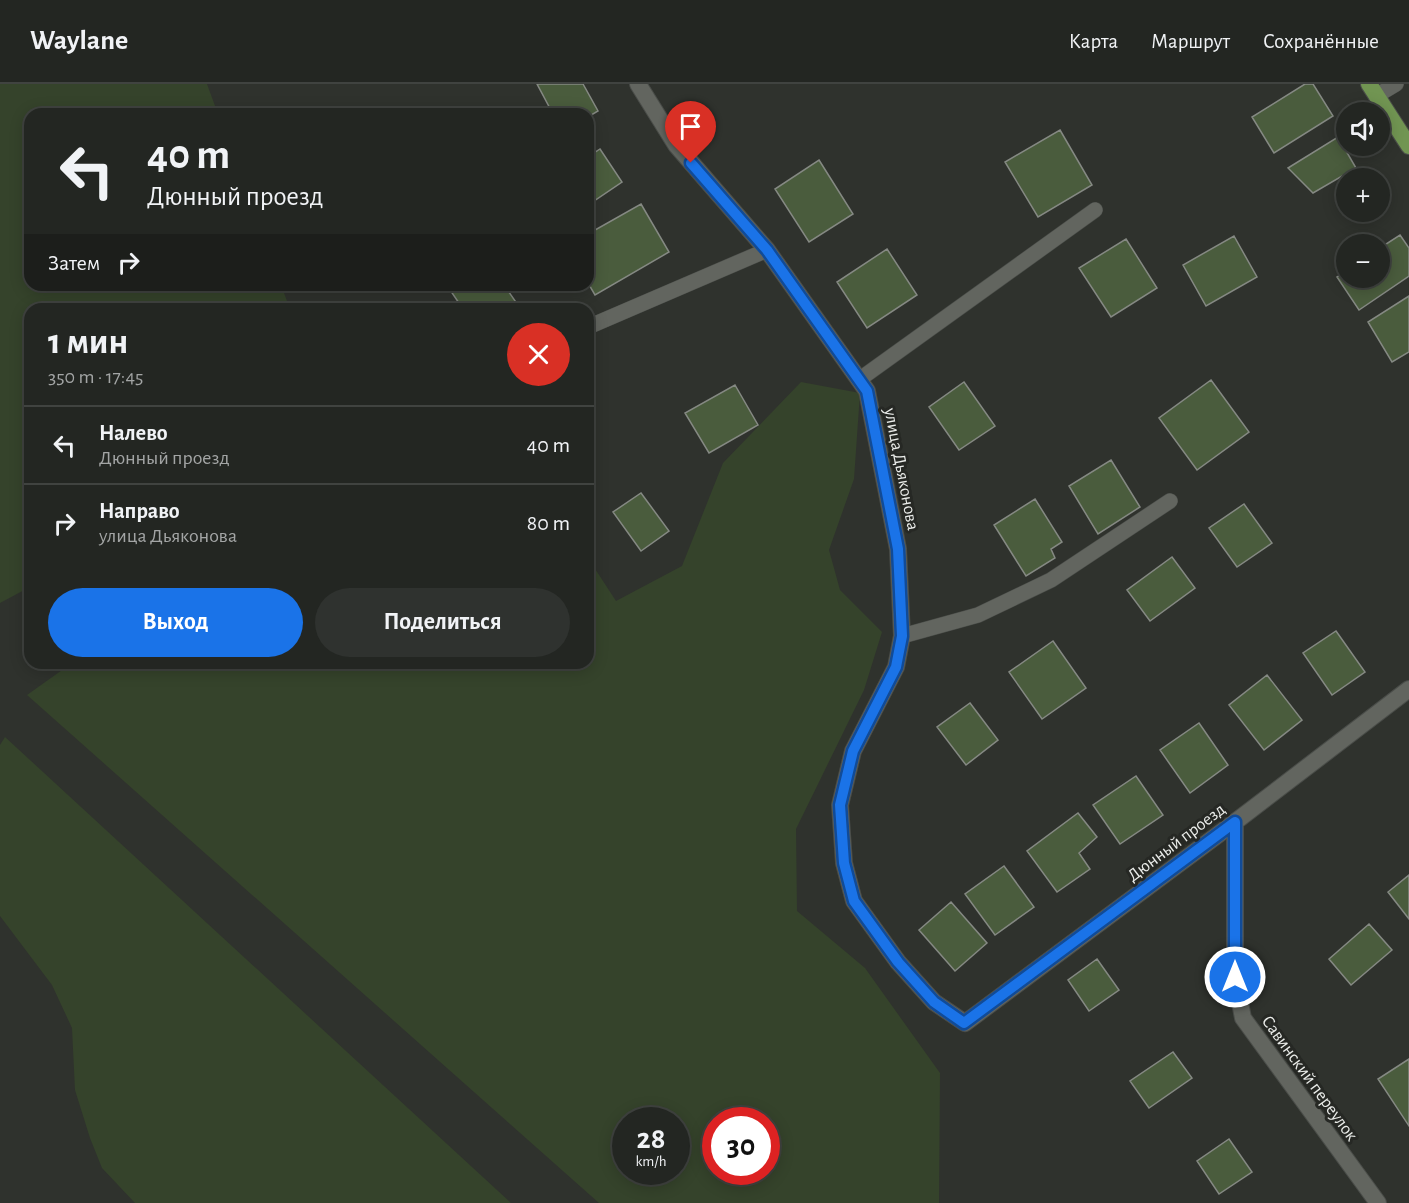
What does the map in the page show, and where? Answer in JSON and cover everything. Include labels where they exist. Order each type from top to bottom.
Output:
[{"type":"main road","points":[[1372,90],[1409,146]]},
{"type":"street","name":"улица Дьяконова","points":[[638,84],[676,145],[767,250],[867,391],[898,549],[902,636],[896,667],[853,751],[840,805],[844,863],[854,901],[898,962],[934,1002],[964,1023]]},
{"type":"street","name":"Дюнный проезд","points":[[964,1023],[1235,822],[1409,689]]},
{"type":"street","name":"Савинский переулок","points":[[1235,822],[1235,977],[1243,1018],[1378,1203]]},
{"type":"lane","points":[[1372,90],[1396,84]]},
{"type":"lane","points":[[860,380],[1095,210]]},
{"type":"lane","points":[[594,324],[767,250]]},
{"type":"lane","points":[[902,636],[978,615],[1050,580],[1170,501]]},
{"type":"green space","points":[[0,84],[207,84],[216,108],[24,108],[24,291],[283,291],[288,303],[24,303],[24,590],[0,603]]},
{"type":"green space","points":[[801,382],[860,393],[854,479],[829,550],[840,590],[882,632],[864,690],[796,829],[797,911],[865,968],[940,1073],[939,1203],[599,1203],[27,695],[64,669],[594,669],[594,567],[616,601],[682,566],[723,463]]},
{"type":"green space","points":[[5,737],[511,1203],[135,1203],[102,1168],[90,1138],[75,1090],[72,1028],[52,985],[0,916],[0,745]]},
{"type":"building","points":[[537,84],[583,84],[598,111],[594,113],[594,108],[550,108]]},
{"type":"building","points":[[1305,84],[1313,84],[1333,116],[1274,153],[1252,117]]},
{"type":"building","points":[[1060,130],[1092,185],[1038,217],[1005,162]]},
{"type":"building","points":[[1336,138],[1336,156],[1349,156],[1356,168],[1336,168],[1336,180],[1313,193],[1288,168]]},
{"type":"building","points":[[600,149],[622,182],[594,201],[594,153]]},
{"type":"building","points":[[819,160],[853,214],[809,242],[775,189]]},
{"type":"building","points":[[641,204],[669,252],[595,295],[593,291],[594,231]]},
{"type":"building","points":[[1400,235],[1409,248],[1409,276],[1359,310],[1344,288],[1390,288],[1390,242]]},
{"type":"building","points":[[1234,236],[1257,277],[1206,306],[1183,265]]},
{"type":"building","points":[[1126,239],[1157,288],[1111,317],[1079,268]]},
{"type":"building","points":[[887,249],[917,295],[867,328],[837,282]]},
{"type":"building","points":[[451,291],[508,291],[517,303],[459,303]]},
{"type":"building","points":[[1409,296],[1409,352],[1392,362],[1368,322]]},
{"type":"building","points":[[1211,380],[1249,432],[1197,470],[1159,418]]},
{"type":"building","points":[[964,382],[995,426],[959,450],[929,407]]},
{"type":"building","points":[[735,385],[758,425],[709,453],[685,413]]},
{"type":"building","points":[[1111,460],[1140,507],[1098,534],[1069,486]]},
{"type":"building","points":[[641,493],[669,531],[641,551],[613,512]]},
{"type":"building","points":[[1035,499],[1062,542],[1051,549],[1055,558],[1026,576],[994,525]]},
{"type":"building","points":[[1244,504],[1272,543],[1237,567],[1209,528]]},
{"type":"building","points":[[1172,557],[1195,588],[1150,621],[1127,590]]},
{"type":"building","points":[[1336,631],[1365,672],[1332,695],[1303,653]]},
{"type":"building","points":[[1053,641],[1086,688],[1042,719],[1009,672]]},
{"type":"building","points":[[1267,675],[1302,720],[1264,750],[1229,705]]},
{"type":"building","points":[[970,703],[998,740],[966,765],[937,727]]},
{"type":"building","points":[[1199,723],[1228,765],[1190,793],[1160,750]]},
{"type":"building","points":[[1136,776],[1163,815],[1120,844],[1093,805]]},
{"type":"building","points":[[1078,813],[1097,837],[1079,853],[1090,869],[1057,892],[1027,851]]},
{"type":"building","points":[[1004,866],[1034,907],[995,935],[965,894]]},
{"type":"building","points":[[1409,875],[1409,919],[1388,892]]},
{"type":"building","points":[[951,902],[987,943],[955,971],[919,930]]},
{"type":"building","points":[[1369,924],[1392,950],[1351,985],[1329,959]]},
{"type":"building","points":[[1097,959],[1119,990],[1089,1011],[1068,980]]},
{"type":"building","points":[[1173,1052],[1192,1078],[1149,1108],[1130,1081]]},
{"type":"building","points":[[1409,1059],[1409,1126],[1378,1079]]},
{"type":"building","points":[[1229,1139],[1252,1172],[1219,1194],[1197,1161]]},
{"type":"route","points":[[691,163],[767,250],[867,391],[898,549],[902,636],[896,667],[853,751],[840,805],[844,863],[854,901],[898,962],[934,1002],[964,1023],[1235,822],[1235,977]]}]
